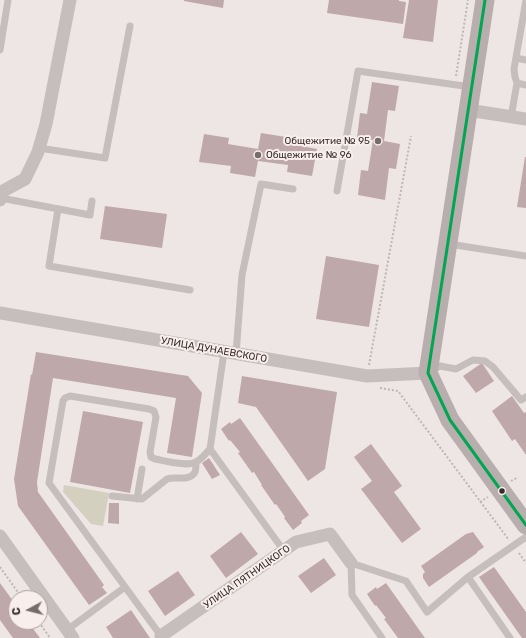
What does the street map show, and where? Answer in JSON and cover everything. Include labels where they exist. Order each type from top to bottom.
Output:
[{"type":"street","points":[[0,199],[3,191],[25,179],[39,148],[46,124],[70,0]]},
{"type":"street","points":[[485,0],[463,86],[468,110],[428,373],[450,420],[526,525]]},
{"type":"street","points":[[468,110],[526,119]]},
{"type":"street","name":"УЛИЦА ДУНАЕВСКОГО","points":[[0,315],[367,376],[428,373]]},
{"type":"street","name":"УЛИЦА ПЯТНИЦКОГО","points":[[162,637],[296,542],[330,534],[351,563]]},
{"type":"street","points":[[0,536],[70,634]]},
{"type":"lane","points":[[0,50],[3,12],[8,0]]},
{"type":"lane","points":[[511,117],[517,83],[514,73],[526,0]]},
{"type":"lane","points":[[39,148],[105,158],[130,26]]},
{"type":"lane","points":[[516,58],[526,60]]},
{"type":"lane","points":[[337,191],[358,71],[463,86]]},
{"type":"lane","points":[[517,83],[526,85]]},
{"type":"lane","points":[[162,637],[49,483],[62,401],[70,396],[154,411],[156,417],[150,452],[151,457],[155,459],[189,464],[196,462],[202,457],[210,449],[230,353],[242,275],[261,184],[293,189]]},
{"type":"lane","points":[[0,199],[90,215],[92,201]]},
{"type":"lane","points":[[58,209],[49,266],[190,290]]},
{"type":"lane","points":[[447,243],[526,256]]},
{"type":"lane","points":[[428,373],[440,366],[456,369],[473,360],[485,361],[493,367],[521,400],[526,397]]},
{"type":"lane","points":[[210,449],[284,551]]},
{"type":"lane","points":[[112,496],[137,499],[143,498],[167,479],[185,479],[194,474],[196,462]]},
{"type":"lane","points":[[137,499],[142,469]]},
{"type":"lane","points":[[382,638],[352,595],[351,563],[406,581],[427,612],[468,577],[526,537]]},
{"type":"lane","points":[[468,577],[510,638]]},
{"type":"lane","points":[[70,634],[125,587]]},
{"type":"path","points":[[463,86],[468,0]]},
{"type":"path","points":[[367,376],[411,136]]},
{"type":"path","points":[[378,388],[398,391],[526,563]]},
{"type":"path","points":[[0,567],[16,590]]},
{"type":"shaded area","points":[[64,485],[109,493],[103,526],[91,524],[63,492]]},
{"type":"building","points":[[184,0],[224,0],[223,8]]},
{"type":"building","points":[[329,0],[399,0],[406,2],[403,24],[327,13]]},
{"type":"building","points":[[409,0],[438,0],[433,42],[403,38]]},
{"type":"building","name":"Общежитие № 95","points":[[372,82],[399,86],[395,111],[388,110],[384,141],[400,144],[396,169],[389,168],[385,200],[358,195],[361,170],[368,171],[373,140],[357,138],[360,113],[367,114]]},
{"type":"building","name":"Общежитие № 96","points":[[261,133],[286,137],[285,143],[317,149],[312,176],[287,172],[288,165],[258,161],[255,177],[230,173],[231,166],[199,162],[204,134],[229,138],[228,144],[258,149]]},
{"type":"building","points":[[526,157],[526,208],[517,207]]},
{"type":"building","points":[[105,206],[167,214],[162,248],[100,239]]},
{"type":"building","points":[[326,256],[379,265],[369,327],[316,319]]},
{"type":"building","points":[[36,352],[188,376],[202,393],[192,457],[167,453],[176,398],[53,378],[37,482],[38,492],[104,585],[102,587],[107,593],[89,605],[18,506],[14,479]]},
{"type":"building","points":[[482,363],[494,381],[476,393],[463,376]]},
{"type":"building","points":[[242,376],[337,392],[325,469],[308,481],[256,407],[238,403]]},
{"type":"building","points":[[512,396],[524,413],[526,412],[526,455],[515,439],[512,441],[492,411]]},
{"type":"building","points":[[83,411],[143,422],[130,493],[70,482]]},
{"type":"building","points":[[240,418],[309,515],[293,530],[284,518],[285,517],[281,511],[261,485],[254,472],[252,473],[238,453],[240,452],[230,440],[229,441],[221,429],[230,422],[231,424]]},
{"type":"building","points":[[371,444],[402,486],[394,492],[421,529],[402,543],[361,489],[372,481],[354,457]]},
{"type":"building","points":[[209,458],[220,475],[212,479],[202,463]]},
{"type":"building","points":[[109,503],[119,503],[119,524],[108,523]]},
{"type":"building","points":[[241,532],[258,554],[226,578],[210,556]]},
{"type":"building","points":[[473,532],[484,547],[429,587],[423,578],[423,574],[425,572],[421,566],[466,534]]},
{"type":"building","points":[[324,558],[336,575],[311,593],[298,576]]},
{"type":"building","points":[[494,567],[526,612],[526,638],[522,638],[479,577]]},
{"type":"building","points":[[178,571],[195,595],[165,616],[148,591]]},
{"type":"building","points":[[0,583],[8,594],[8,630],[34,630],[40,638],[13,638],[0,620]]},
{"type":"building","points":[[386,583],[425,638],[398,638],[384,619],[386,618],[367,594],[376,587],[377,589]]},
{"type":"building","points":[[131,610],[150,638],[113,638],[106,627]]},
{"type":"transit line","points":[[485,0],[428,373],[450,420],[526,525]]},
{"type":"place","name":"Общежитие № 95","points":[[378,141]]},
{"type":"place","name":"Общежитие № 96","points":[[258,155]]}]
